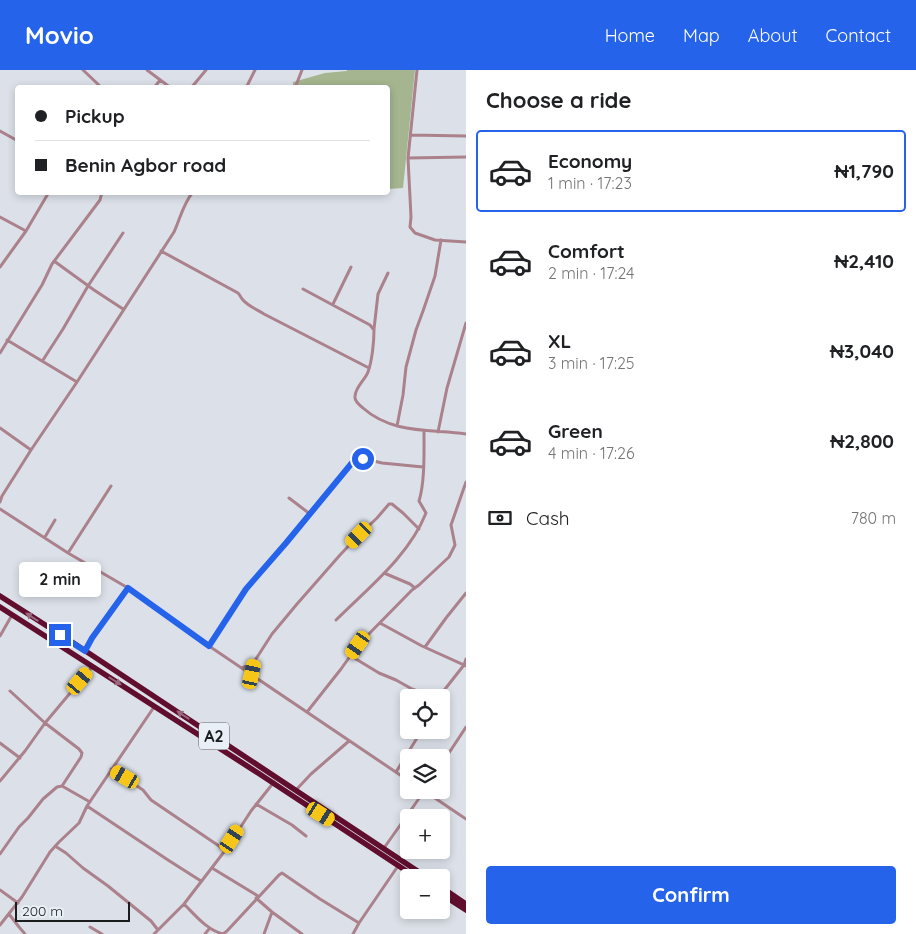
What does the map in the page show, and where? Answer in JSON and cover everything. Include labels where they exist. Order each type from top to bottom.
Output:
[{"type":"highway","name":"A2","points":[[0,596],[85,651],[405,869]]},
{"type":"highway","name":"A2","points":[[0,607],[154,706],[275,780],[296,790],[415,869]]},
{"type":"highway","points":[[450,893],[466,904]]},
{"type":"highway","points":[[450,900],[466,910]]},
{"type":"street","points":[[83,70],[99,85]]},
{"type":"street","points":[[147,70],[167,85]]},
{"type":"street","points":[[194,85],[206,70]]},
{"type":"street","points":[[248,85],[255,70]]},
{"type":"street","points":[[296,85],[302,70]]},
{"type":"street","points":[[417,70],[408,158],[410,227],[415,233],[440,240],[466,242]]},
{"type":"street","points":[[156,85],[160,80]]},
{"type":"street","points":[[0,131],[15,139]]},
{"type":"street","points":[[411,135],[466,136]]},
{"type":"street","points":[[408,158],[466,157]]},
{"type":"street","points":[[0,267],[26,231],[47,195]]},
{"type":"street","points":[[0,353],[42,285],[54,261],[100,200],[101,195]]},
{"type":"street","points":[[0,502],[30,450],[77,382],[174,232],[187,199],[190,195]]},
{"type":"street","points":[[0,217],[26,231]]},
{"type":"street","points":[[43,360],[123,233]]},
{"type":"street","points":[[397,426],[406,366],[416,330],[435,276],[440,240]]},
{"type":"street","points":[[161,251],[240,294],[242,299],[264,314],[369,368]]},
{"type":"street","points":[[54,261],[123,309]]},
{"type":"street","points":[[333,304],[350,267]]},
{"type":"street","points":[[388,274],[378,294],[369,368],[357,389],[356,400],[384,423],[412,430],[466,434]]},
{"type":"street","points":[[303,288],[370,325],[374,330]]},
{"type":"street","points":[[438,432],[447,388],[466,323]]},
{"type":"street","points":[[7,340],[77,382]]},
{"type":"street","points":[[0,428],[30,450]]},
{"type":"street","points":[[336,620],[377,582],[409,545],[419,529],[426,513],[420,501],[424,431]]},
{"type":"street","points":[[209,646],[246,589],[357,457],[382,463],[423,467]]},
{"type":"street","points":[[307,712],[358,645],[449,557],[454,545],[451,525],[466,482]]},
{"type":"street","points":[[68,553],[111,486]]},
{"type":"street","points":[[289,498],[310,514]]},
{"type":"street","points":[[252,674],[254,662],[272,634],[340,555],[389,504],[392,504],[403,513],[419,529]]},
{"type":"street","points":[[0,509],[68,553],[128,588],[209,646],[400,774]]},
{"type":"street","points":[[45,537],[55,520]]},
{"type":"street","points":[[384,573],[415,588]]},
{"type":"street","points":[[85,651],[92,638],[128,588]]},
{"type":"street","points":[[425,647],[466,593]]},
{"type":"street","points":[[0,636],[12,615]]},
{"type":"street","points":[[380,623],[465,666]]},
{"type":"street","points":[[351,656],[411,689]]},
{"type":"street","points":[[446,689],[465,666],[466,659]]},
{"type":"street","points":[[242,668],[254,662]]},
{"type":"street","points":[[0,781],[92,667]]},
{"type":"street","points":[[0,854],[18,827],[43,799],[57,787],[62,786],[81,757],[82,752],[45,723],[10,691]]},
{"type":"street","points":[[0,925],[18,903],[50,852],[79,823],[111,769],[154,706]]},
{"type":"street","points":[[450,751],[466,727]]},
{"type":"street","points":[[396,772],[416,739]]},
{"type":"street","points":[[296,790],[348,741]]},
{"type":"street","points":[[0,743],[20,758]]},
{"type":"street","points":[[111,769],[144,790],[151,800],[224,851]]},
{"type":"street","points":[[154,934],[184,904],[227,848],[256,804],[275,780]]},
{"type":"street","points":[[62,786],[201,881]]},
{"type":"street","points":[[384,848],[418,799]]},
{"type":"street","points":[[437,799],[466,819]]},
{"type":"street","points":[[256,804],[292,825],[306,836]]},
{"type":"street","points":[[56,846],[151,921],[158,930]]},
{"type":"street","points":[[354,934],[399,865]]},
{"type":"street","points":[[212,868],[257,897],[272,912],[302,934]]},
{"type":"street","points":[[184,904],[209,929],[225,933],[257,897],[282,873],[359,924]]},
{"type":"street","points":[[0,890],[18,903]]},
{"type":"street","points":[[264,934],[272,912]]},
{"type":"street","points":[[9,914],[26,934]]},
{"type":"street","points":[[90,927],[102,934]]},
{"type":"street","points":[[205,934],[209,929]]},
{"type":"green space","points":[[415,70],[403,188],[390,189],[390,85],[293,85],[293,82],[325,73]]},
{"type":"route","points":[[60,635],[85,651],[92,638],[128,588],[209,646],[246,589],[356,458],[363,459]]}]
